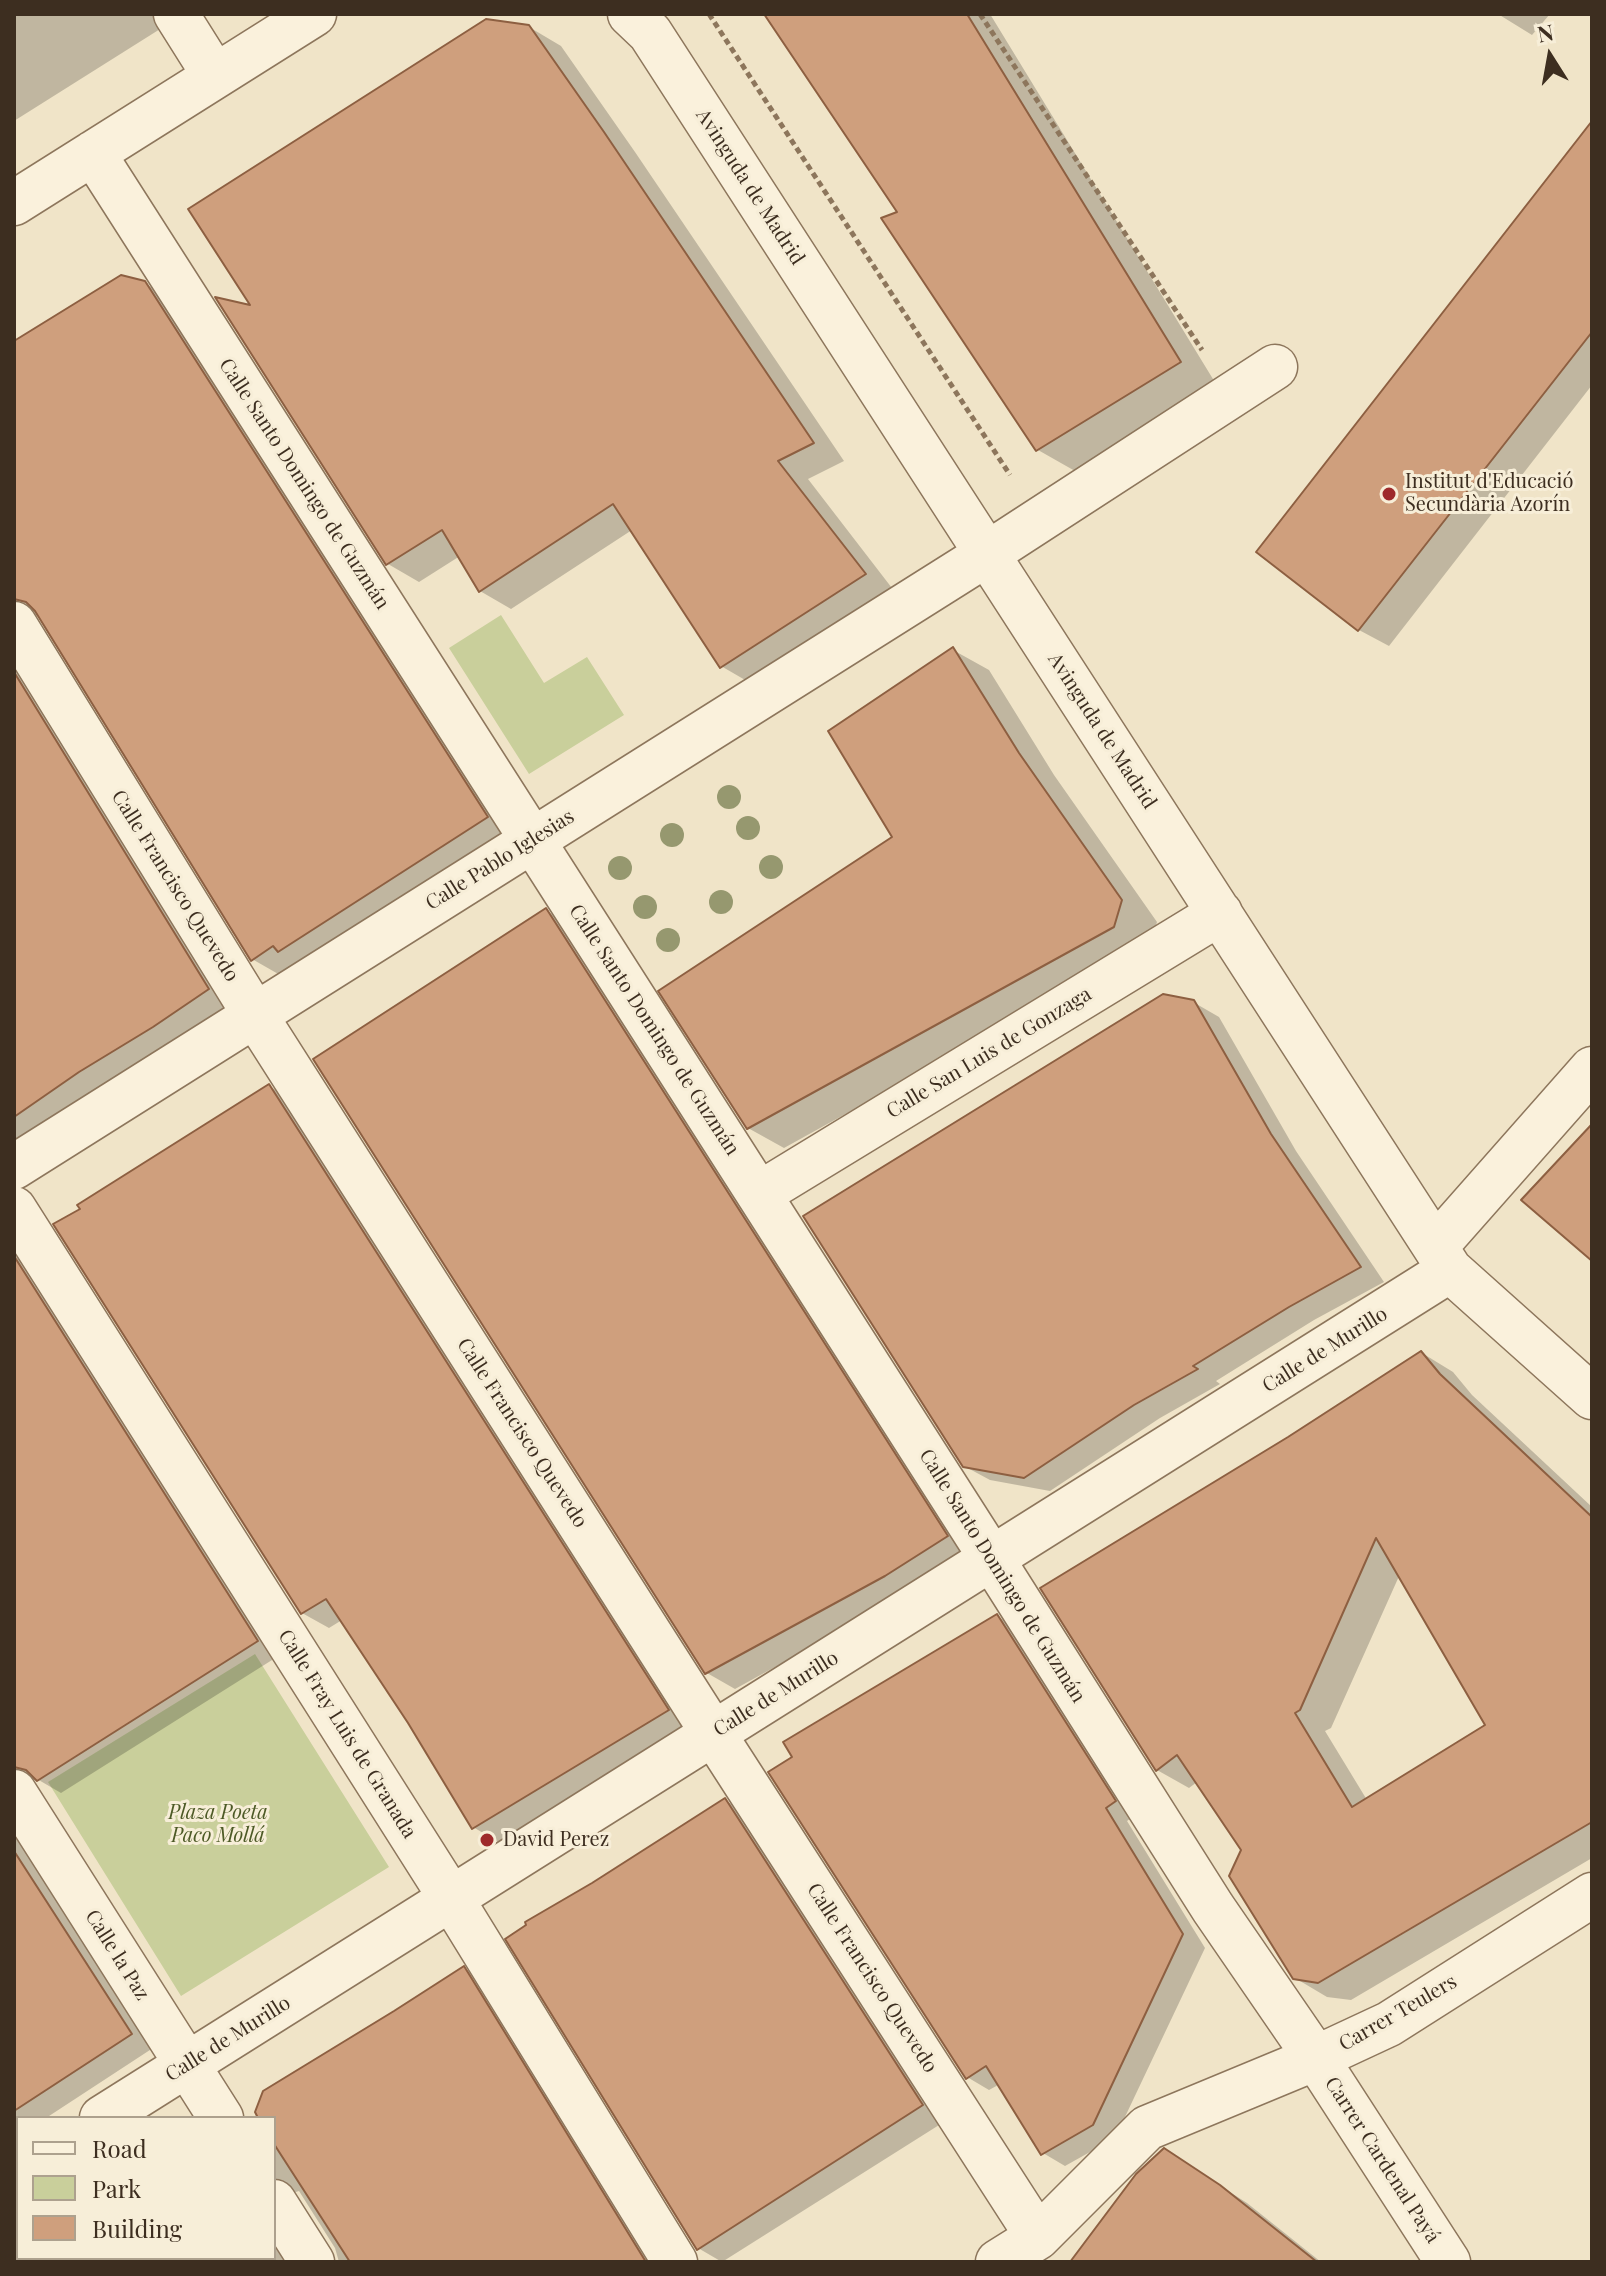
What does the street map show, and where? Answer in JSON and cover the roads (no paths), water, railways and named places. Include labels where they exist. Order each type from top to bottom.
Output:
[{"type":"street","points":[[176,14],[215,76]]},
{"type":"street","points":[[14,203],[314,14]]},
{"type":"street","name":"Avinguda de Madrid","points":[[642,20],[1443,1258],[1592,1397]]},
{"type":"street","name":"Calle Santo Domingo de Guzmán","points":[[93,153],[1213,1908]]},
{"type":"street","name":"Calle Pablo Iglesias","points":[[14,1167],[987,554],[1275,367]]},
{"type":"street","name":"Calle Francisco Quevedo","points":[[14,624],[255,1015],[713,1733],[1011,2255]]},
{"type":"street","name":"Calle San Luis de Gonzaga","points":[[759,1194],[1220,913]]},
{"type":"street","name":"Calle de Murillo","points":[[105,2116],[992,1559],[1443,1258],[1591,1071]]},
{"type":"street","name":"Calle Fray Luis de Granada","points":[[14,1209],[451,1898],[675,2262]]},
{"type":"street","name":"Calle la Paz","points":[[14,1792],[220,2116]]},
{"type":"street","name":"Carrer Teulers","points":[[1213,1908],[1316,2058],[1389,2024],[1592,1895]]},
{"type":"street","name":"Carrer Cardenal Payá","points":[[1011,2255],[1147,2128],[1316,2058],[1448,2262]]},
{"type":"street","points":[[276,2205],[312,2262]]},
{"type":"place","name":"Institut d'Educació Secundària Azorín","points":[[1389,494]]},
{"type":"place","name":"David Perez","points":[[487,1840]]},
{"type":"park label","name":"Plaza Poeta Paco Mollá","points":[[218,1824]]}]
